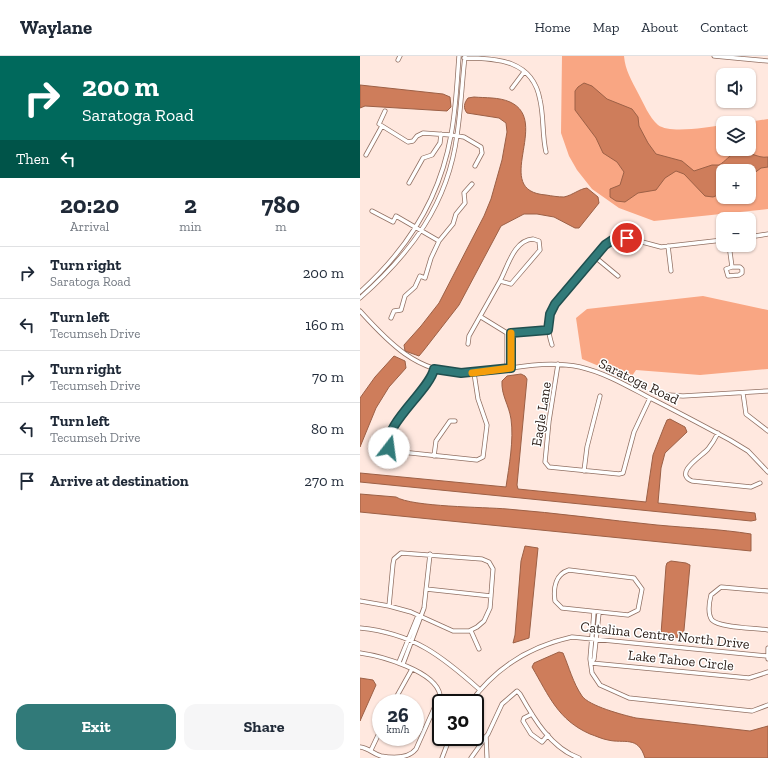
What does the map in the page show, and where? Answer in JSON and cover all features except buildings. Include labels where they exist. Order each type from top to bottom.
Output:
[{"type":"street","points":[[398,60],[400,56]]},
{"type":"street","points":[[360,292],[399,252],[417,228],[428,208],[442,173],[454,135],[459,56]]},
{"type":"street","points":[[714,56],[768,61]]},
{"type":"street","points":[[360,298],[394,266],[421,230],[441,195],[450,169],[464,57],[501,60],[514,63],[534,82],[540,99],[546,152]]},
{"type":"street","points":[[512,88],[524,72]]},
{"type":"street","points":[[386,111],[379,122],[382,126],[411,142],[423,133],[464,137],[481,148],[482,153],[475,166]]},
{"type":"street","points":[[366,155],[382,126]]},
{"type":"street","points":[[409,183],[423,158],[432,155],[440,143],[441,134]]},
{"type":"street","points":[[391,318],[394,310],[401,310],[405,296],[415,287],[420,276],[425,278],[431,258],[439,241],[453,224],[456,214],[465,203],[464,193],[472,184]]},
{"type":"street","points":[[372,211],[392,222],[396,216],[439,241]]},
{"type":"street","points":[[756,235],[768,234]]},
{"type":"street","points":[[552,345],[548,330],[550,314],[555,304],[607,243],[619,238],[627,238],[654,246],[716,241]]},
{"type":"street","points":[[468,344],[469,336],[481,317],[520,243],[531,239],[539,241],[540,250],[513,283],[509,285],[500,281]]},
{"type":"street","points":[[668,246],[671,270]]},
{"type":"street","points":[[730,252],[732,268]]},
{"type":"street","points":[[595,257],[618,276]]},
{"type":"street","name":"Saratoga Road","points":[[360,311],[401,352],[417,362],[434,369],[453,373],[474,373],[539,364],[558,364],[597,372],[718,433],[748,451],[768,472]]},
{"type":"street","points":[[481,317],[509,333],[548,330]]},
{"type":"street","points":[[509,333],[509,368]]},
{"type":"street","name":"Eagle Lane","points":[[558,364],[548,430],[545,462],[547,466],[584,471]]},
{"type":"street","points":[[434,369],[430,381],[414,398],[398,421],[388,441],[389,448],[394,452],[479,460],[484,456],[487,430],[485,418],[478,399],[474,373]]},
{"type":"street","points":[[669,395],[684,396],[768,391]]},
{"type":"street","points":[[743,393],[746,414],[768,431]]},
{"type":"street","points":[[600,396],[587,447],[584,471],[618,474],[624,471],[634,432],[650,398]]},
{"type":"street","points":[[434,456],[438,436],[450,421],[455,421]]},
{"type":"street","points":[[718,433],[708,449],[688,468],[686,474],[688,479],[692,481],[751,487],[760,483]]},
{"type":"street","points":[[360,601],[389,606],[421,616],[453,631],[471,631],[481,624],[486,617],[491,596],[493,569],[486,560],[407,552],[401,553],[394,559],[389,606]]},
{"type":"street","points":[[403,664],[425,606],[430,554]]},
{"type":"street","points":[[569,570],[630,577],[637,580],[642,589],[640,606],[635,613],[628,616],[594,612],[566,609],[560,606],[555,596],[559,575],[569,570]]},
{"type":"street","points":[[768,591],[721,587],[711,595],[709,610],[712,619],[719,624],[768,630]]},
{"type":"street","points":[[426,589],[491,596]]},
{"type":"street","points":[[594,612],[591,638],[591,663],[592,673],[600,685],[629,698],[752,712],[768,705]]},
{"type":"street","points":[[591,663],[594,659],[599,613]]},
{"type":"street","points":[[399,662],[417,618],[421,616]]},
{"type":"street","points":[[360,628],[391,633],[413,641],[445,659],[480,690]]},
{"type":"street","points":[[471,631],[479,649]]},
{"type":"street","name":"Catalina Centre North Drive","points":[[477,694],[504,668],[531,651],[572,637],[768,658]]},
{"type":"street","points":[[768,648],[768,658]]},
{"type":"street","points":[[360,653],[381,656],[403,664],[437,686],[440,695],[416,749],[411,755],[401,758],[380,756],[372,750],[360,747]]},
{"type":"street","name":"Lake Tahoe Circle","points":[[591,663],[749,678],[768,672]]},
{"type":"street","points":[[398,694],[412,669]]},
{"type":"street","points":[[471,758],[486,736],[502,704],[516,692],[520,694],[538,724],[548,735],[576,757]]},
{"type":"street","points":[[532,714],[524,718],[523,721],[531,734],[542,742],[548,735]]},
{"type":"street","points":[[486,736],[487,758]]},
{"type":"street","points":[[372,750],[374,746]]},
{"type":"street","points":[[442,758],[447,746]]},
{"type":"street","points":[[476,758],[477,750]]},
{"type":"shaded area","points":[[562,56],[624,56],[629,75],[655,122],[664,128],[671,129],[689,129],[716,126],[716,156],[756,156],[756,121],[768,119],[768,209],[740,212],[716,212],[716,214],[654,221],[619,208],[592,189],[577,170],[569,156],[561,133]]},
{"type":"shaded area","points":[[584,83],[592,86],[607,99],[632,109],[638,117],[639,126],[648,143],[656,154],[682,161],[694,171],[716,165],[716,196],[705,196],[684,174],[676,171],[665,178],[656,190],[638,193],[625,202],[616,201],[610,197],[610,189],[620,185],[624,172],[617,162],[603,153],[596,138],[575,110],[575,91]]},
{"type":"shaded area","points":[[360,85],[443,94],[450,97],[451,107],[447,111],[365,106],[360,108]]},
{"type":"shaded area","points":[[474,97],[506,100],[521,111],[525,124],[525,139],[521,169],[523,181],[530,191],[557,197],[564,197],[587,188],[598,197],[599,203],[579,228],[575,228],[554,217],[537,214],[524,214],[501,226],[459,305],[419,356],[405,351],[404,345],[439,303],[484,216],[491,199],[502,160],[507,132],[506,123],[499,118],[467,113],[464,106],[468,98]]},
{"type":"shaded area","points":[[730,156],[768,157],[768,167],[761,168],[756,172],[756,164],[720,164]]},
{"type":"shaded area","points":[[703,296],[768,310],[768,369],[700,375],[636,370],[630,379],[582,359],[576,318],[587,309]]},
{"type":"shaded area","points":[[394,356],[405,361],[406,368],[389,387],[376,408],[360,447],[360,398],[375,377]]},
{"type":"shaded area","points":[[521,374],[527,379],[517,485],[518,489],[646,502],[653,455],[667,420],[670,419],[685,427],[687,432],[665,453],[661,468],[658,503],[755,513],[756,520],[751,521],[360,482],[360,473],[506,487],[511,453],[512,427],[502,381],[507,376]]},
{"type":"shaded area","points":[[360,494],[396,497],[417,503],[432,505],[507,509],[739,532],[751,534],[751,551],[360,512]]},
{"type":"shaded area","points":[[525,546],[538,548],[529,638],[513,643],[515,635],[521,561]]},
{"type":"shaded area","points":[[671,561],[690,565],[684,630],[682,637],[680,638],[661,634],[666,566],[667,563]]},
{"type":"shaded area","points":[[559,652],[563,653],[579,691],[586,700],[607,710],[636,718],[750,731],[768,726],[768,758],[645,758],[639,746],[634,743],[606,740],[590,734],[570,722],[555,706],[532,667],[534,663]]},
{"type":"shaded area","points":[[360,678],[373,680],[376,685],[360,721]]},
{"type":"slow traffic","points":[[472,373],[511,368],[511,333]]},
{"type":"route","points":[[389,448],[388,441],[398,421],[414,398],[430,381],[434,369],[453,373],[474,373],[511,368],[511,333],[548,330],[550,314],[555,304],[605,245],[614,239],[627,238]]}]
